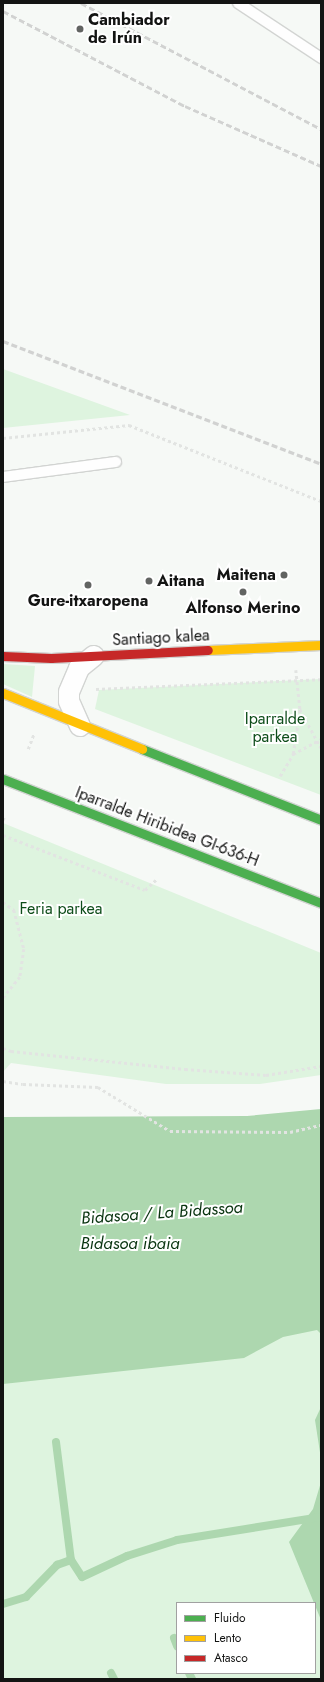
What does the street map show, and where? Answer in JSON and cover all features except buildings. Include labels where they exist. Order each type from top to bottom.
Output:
[{"type":"street","name":"Santiago kalea","points":[[3,656],[22,659],[321,645]]},
{"type":"street","points":[[80,726],[70,701],[72,681],[79,668],[94,656]]},
{"type":"street","points":[[3,693],[80,726],[321,820]]},
{"type":"street","name":"Iparralde Hiribidea GI-636-H","points":[[3,779],[321,903]]},
{"type":"lane","points":[[238,3],[321,58]]},
{"type":"lane","points":[[3,477],[116,462]]},
{"type":"path","points":[[3,438],[128,424],[321,501]]},
{"type":"path","points":[[277,783],[293,754],[300,709],[296,668]]},
{"type":"path","points":[[72,681],[99,690],[321,679]]},
{"type":"path","points":[[300,709],[316,742],[321,748]]},
{"type":"path","points":[[28,749],[36,729]]},
{"type":"path","points":[[293,754],[321,739]]},
{"type":"path","points":[[3,835],[145,890],[158,878]]},
{"type":"path","points":[[3,902],[14,910],[24,949],[20,977],[3,998]]},
{"type":"path","points":[[3,1048],[11,1051],[185,1069],[266,1075],[321,1066]]},
{"type":"path","points":[[3,1080],[23,1084],[98,1087],[170,1131],[290,1132],[321,1125]]},
{"type":"green space","points":[[3,369],[130,415],[3,428]]},
{"type":"green space","points":[[3,664],[35,666],[32,697],[3,684]]},
{"type":"green space","name":"Iparralde parkea","points":[[321,679],[321,795],[95,709],[99,690]]},
{"type":"green space","name":"Feria parkea","points":[[3,823],[321,953],[321,1075],[260,1084],[166,1084],[11,1063],[3,1072]]},
{"type":"green space","points":[[321,1304],[321,1679],[3,1679],[3,1322]]},
{"type":"water","name":"Bidasoa ibaia","points":[[321,1109],[321,1334],[317,1330],[283,1337],[244,1358],[3,1384],[3,1117],[247,1116]]},
{"type":"water","points":[[321,1407],[321,1459],[315,1420]]},
{"type":"water","points":[[321,1482],[321,1620],[316,1608],[316,1602],[314,1602],[289,1542],[313,1509]]},
{"type":"waterway","points":[[56,1442],[71,1560]]},
{"type":"waterway","points":[[3,1604],[26,1597],[57,1565],[71,1560],[82,1577],[127,1556],[177,1540],[321,1517]]},
{"type":"waterway","points":[[174,1638],[176,1643]]},
{"type":"waterway","points":[[111,1673],[114,1679]]},
{"type":"waterway","points":[[190,1674],[192,1679]]},
{"type":"railway","points":[[81,3],[321,129]]},
{"type":"railway","points":[[3,11],[185,106],[321,166]]},
{"type":"railway","points":[[3,341],[321,464]]},
{"type":"traffic: fast","points":[[142,749],[321,820]]},
{"type":"traffic: fast","points":[[3,779],[321,903]]},
{"type":"traffic: slow","points":[[208,650],[321,645]]},
{"type":"traffic: slow","points":[[3,693],[142,749]]},
{"type":"traffic: jam","points":[[3,656],[51,658],[208,650]]},
{"type":"place","name":"Cambiador de Irún","points":[[80,29]]},
{"type":"place","name":"Maitena","points":[[284,575]]},
{"type":"place","name":"Aitana","points":[[149,581]]},
{"type":"place","name":"Gure-itxaropena","points":[[88,585]]},
{"type":"place","name":"Alfonso Merino","points":[[243,592]]},
{"type":"water label","name":"Bidasoa / La Bidassoa","points":[[162,1213]]}]
